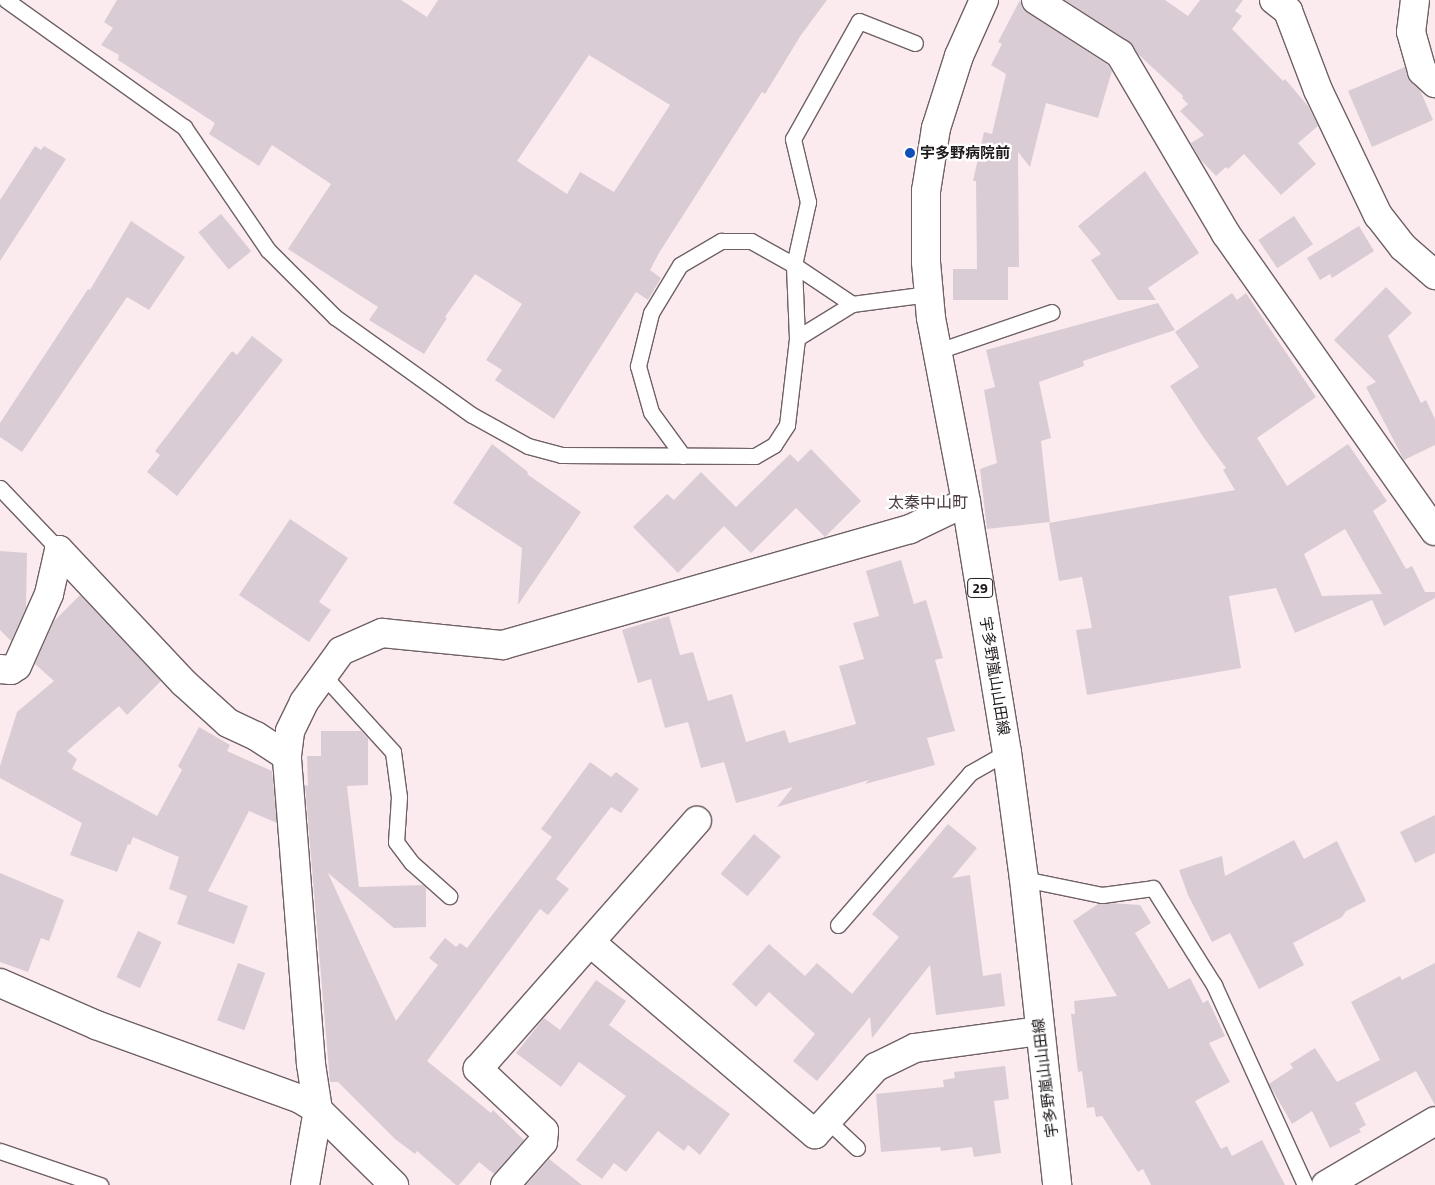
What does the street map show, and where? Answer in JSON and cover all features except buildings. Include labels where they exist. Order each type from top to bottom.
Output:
[{"type":"street","name":"宇多野嵐山山田線","points":[[984,0],[958,56],[946,92],[930,158],[926,191],[925,238],[928,294],[966,502],[1007,752],[1024,879],[1039,1031],[1061,1181]]},
{"type":"street","points":[[1036,0],[1120,54],[1226,234],[1435,531]]},
{"type":"street","points":[[1274,0],[1288,11],[1318,90],[1378,215],[1403,247],[1435,275]]},
{"type":"street","points":[[1416,0],[1411,32],[1422,71],[1435,83]]},
{"type":"street","points":[[305,1185],[318,1110],[311,1064],[288,756],[290,731],[304,702],[341,651],[382,633],[503,645],[910,529],[966,502]]},
{"type":"street","points":[[0,669],[11,670],[17,666],[49,594],[59,550]]},
{"type":"street","points":[[59,550],[184,683],[228,723],[256,736],[288,756]]},
{"type":"street","points":[[505,1185],[543,1142],[544,1131],[478,1068],[697,821]]},
{"type":"street","points":[[590,942],[815,1134],[876,1067],[915,1048],[1039,1031]]},
{"type":"street","points":[[0,984],[96,1025],[300,1099],[318,1110],[394,1185]]},
{"type":"street","points":[[1326,1185],[1435,1121]]},
{"type":"lane","points":[[6,0],[184,127],[268,250],[335,316],[472,415],[528,446],[561,454],[755,456],[774,445],[787,425],[798,338],[794,265],[808,202],[793,139],[859,21],[915,43]]},
{"type":"lane","points":[[683,456],[651,412],[638,366],[651,313],[680,265],[721,241],[751,241],[794,265],[852,304]]},
{"type":"lane","points":[[798,338],[852,304],[928,294]]},
{"type":"lane","points":[[938,352],[1052,312]]},
{"type":"lane","points":[[0,488],[59,550]]},
{"type":"lane","points":[[322,675],[394,752],[399,797],[396,842],[412,863],[449,896]]},
{"type":"lane","points":[[838,925],[970,772],[1007,752]]},
{"type":"lane","points":[[1024,879],[1102,895],[1153,888],[1214,986],[1305,1185]]},
{"type":"lane","points":[[827,1120],[857,1148]]},
{"type":"lane","points":[[0,1151],[100,1185]]},
{"type":"place","name":"宇多野病院前","points":[[910,153]]},
{"type":"district","name":"太秦中山町","points":[[928,502]]}]
